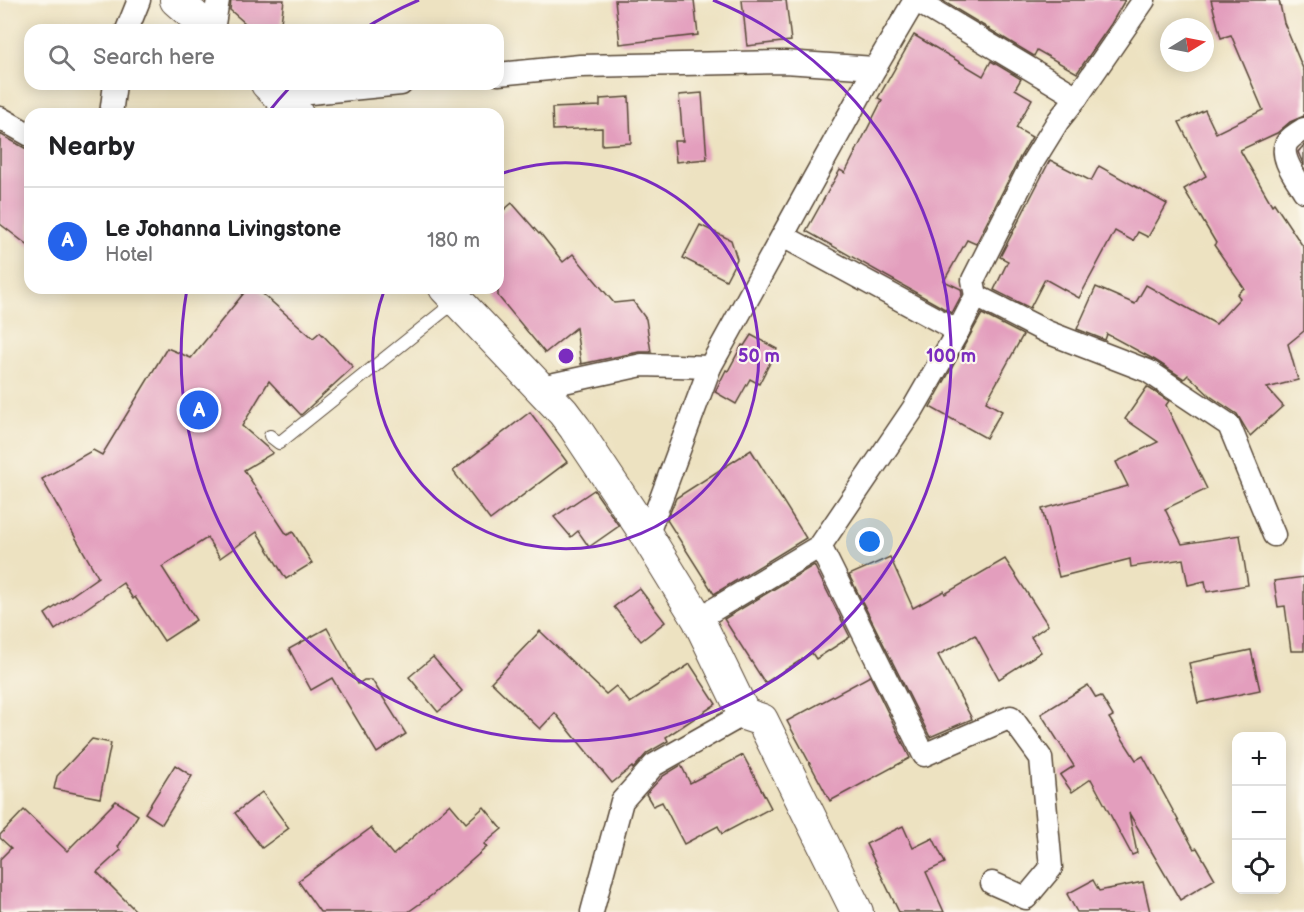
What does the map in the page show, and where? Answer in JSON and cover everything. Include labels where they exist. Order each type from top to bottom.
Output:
[{"type":"main road","points":[[176,0],[205,24]]},
{"type":"main road","points":[[450,294],[541,387],[575,428],[647,536],[698,619],[744,714],[762,720],[857,912]]},
{"type":"street","points":[[129,24],[139,0]]},
{"type":"street","points":[[213,24],[218,0]]},
{"type":"street","points":[[647,536],[710,367],[915,0],[1077,97]]},
{"type":"street","points":[[698,619],[819,546],[913,409],[958,331],[976,296],[973,280],[1032,163],[1058,121],[1144,0]]},
{"type":"street","points":[[504,73],[580,66],[785,62],[875,68]]},
{"type":"street","points":[[112,108],[114,90]]},
{"type":"street","points":[[282,98],[350,90]]},
{"type":"street","points":[[0,117],[24,131]]},
{"type":"street","points":[[1304,129],[1287,142],[1285,150],[1286,157],[1304,191]]},
{"type":"street","points":[[783,236],[958,331]]},
{"type":"street","points":[[976,296],[1047,332],[1148,371],[1229,425],[1274,535]]},
{"type":"street","points":[[541,387],[642,364],[710,367]]},
{"type":"street","points":[[819,546],[924,755],[1011,717],[1041,758],[1051,868],[1026,898],[992,883]]},
{"type":"street","points":[[592,912],[622,801],[654,765],[744,714]]},
{"type":"lane","points":[[270,436],[279,442],[450,294]]},
{"type":"building","points":[[231,0],[284,0],[281,24],[246,24],[230,10]]},
{"type":"building","points":[[615,0],[694,0],[698,35],[620,44]]},
{"type":"building","points":[[742,0],[786,0],[791,41],[747,46]]},
{"type":"building","points":[[941,0],[1125,0],[1077,73],[1037,50],[1034,56]]},
{"type":"building","points":[[1211,0],[1279,0],[1284,23],[1304,71],[1304,116],[1290,122],[1277,133],[1240,150],[1272,205],[1274,203],[1304,248],[1304,331],[1288,344],[1298,380],[1267,388],[1283,406],[1250,436],[1237,414],[1210,396],[1188,375],[1184,379],[1107,334],[1105,340],[1077,329],[1096,287],[1135,304],[1146,285],[1216,324],[1240,298],[1237,294],[1244,288],[1214,245],[1216,243],[1184,189],[1206,176],[1179,122],[1205,110],[1216,133],[1263,110],[1231,35],[1221,38]]},
{"type":"building","points":[[914,35],[983,76],[991,61],[1021,79],[1015,89],[1032,99],[1016,128],[1032,137],[976,244],[967,240],[944,281],[961,289],[962,294],[952,313],[806,231],[840,170],[845,173],[882,100],[878,98]]},
{"type":"building","points":[[702,93],[707,159],[676,162],[674,141],[683,141],[679,95]]},
{"type":"building","points":[[629,97],[631,143],[602,145],[602,128],[553,130],[552,108],[600,106],[600,99]]},
{"type":"building","points":[[0,134],[24,148],[24,242],[0,224]]},
{"type":"building","points":[[1304,145],[1304,166],[1298,152]]},
{"type":"building","points":[[1050,160],[1091,181],[1099,166],[1167,204],[1148,237],[1138,232],[1133,241],[1115,231],[1079,298],[1045,279],[1030,308],[994,290],[1008,261],[1000,257]]},
{"type":"building","points":[[512,203],[563,262],[573,254],[614,303],[633,301],[646,319],[651,352],[639,352],[581,364],[576,328],[545,353],[498,296],[498,294],[504,294],[504,210]]},
{"type":"building","points":[[700,225],[731,240],[737,259],[726,280],[683,258]]},
{"type":"building","points":[[243,294],[263,294],[313,338],[320,332],[353,367],[301,415],[269,381],[242,426],[273,453],[244,470],[287,535],[293,532],[312,563],[286,579],[257,532],[220,558],[207,538],[162,567],[196,620],[164,641],[123,583],[55,630],[45,614],[98,577],[42,479],[93,450],[102,455],[167,348],[191,358]]},
{"type":"building","points":[[982,314],[1023,335],[986,402],[1002,411],[986,438],[930,407]]},
{"type":"building","points":[[751,335],[777,349],[759,384],[750,379],[736,404],[715,392],[726,370],[728,371],[742,345],[744,346]]},
{"type":"building","points":[[1147,387],[1169,401],[1166,405],[1207,489],[1165,509],[1182,544],[1240,535],[1248,585],[1207,592],[1205,581],[1188,585],[1183,559],[1131,567],[1130,559],[1059,577],[1042,509],[1128,486],[1116,462],[1158,442],[1125,419]]},
{"type":"building","points":[[530,412],[567,462],[490,520],[453,471]]},
{"type":"building","points":[[751,450],[806,538],[714,594],[667,520],[676,498]]},
{"type":"building","points":[[594,490],[619,526],[589,547],[578,531],[571,537],[554,517]]},
{"type":"building","points":[[890,557],[913,608],[944,591],[945,594],[1005,559],[1048,625],[1031,637],[1041,652],[999,679],[975,635],[938,655],[972,719],[930,737],[849,575]]},
{"type":"building","points":[[814,565],[850,637],[816,659],[812,653],[765,683],[724,619]]},
{"type":"building","points":[[1304,577],[1304,651],[1291,651],[1285,606],[1278,607],[1274,581]]},
{"type":"building","points":[[639,588],[665,622],[641,641],[614,607]]},
{"type":"building","points":[[327,628],[358,684],[364,680],[372,680],[406,734],[377,753],[332,678],[311,690],[289,649]]},
{"type":"building","points":[[540,631],[606,694],[616,686],[630,703],[690,664],[716,704],[666,737],[668,741],[647,753],[633,769],[632,767],[612,783],[555,713],[540,729],[491,682]]},
{"type":"building","points":[[1251,650],[1260,690],[1198,703],[1189,663]]},
{"type":"building","points":[[433,657],[462,691],[438,712],[409,677]]},
{"type":"building","points":[[870,676],[910,758],[830,801],[787,721]]},
{"type":"building","points":[[1088,685],[1096,698],[1101,696],[1113,716],[1109,718],[1136,760],[1143,756],[1194,849],[1197,848],[1215,879],[1180,900],[1129,813],[1137,853],[1132,855],[1091,779],[1072,792],[1060,775],[1074,766],[1041,714]]},
{"type":"building","points":[[92,739],[111,743],[100,798],[54,789],[57,776]]},
{"type":"building","points":[[743,755],[771,808],[722,834],[718,826],[684,844],[662,802],[653,806],[646,794],[663,776],[681,765],[690,783]]},
{"type":"building","points":[[175,765],[192,776],[162,824],[145,813]]},
{"type":"building","points":[[262,792],[289,828],[262,848],[235,813]]},
{"type":"building","points":[[116,801],[138,815],[118,847],[121,850],[97,872],[137,912],[0,912],[0,859],[11,848],[0,838],[0,835],[24,810],[67,851]]},
{"type":"building","points":[[450,804],[466,823],[484,807],[502,829],[484,844],[487,847],[432,895],[408,912],[320,912],[298,881],[371,828],[393,855]]},
{"type":"building","points":[[903,826],[913,848],[933,838],[945,863],[926,872],[944,912],[899,912],[866,844]]},
{"type":"building","points":[[1093,880],[1099,891],[1143,882],[1150,912],[1077,912],[1067,894]]},
{"type":"place","name":"Le Johanna Livingstone","points":[[199,410]]}]
